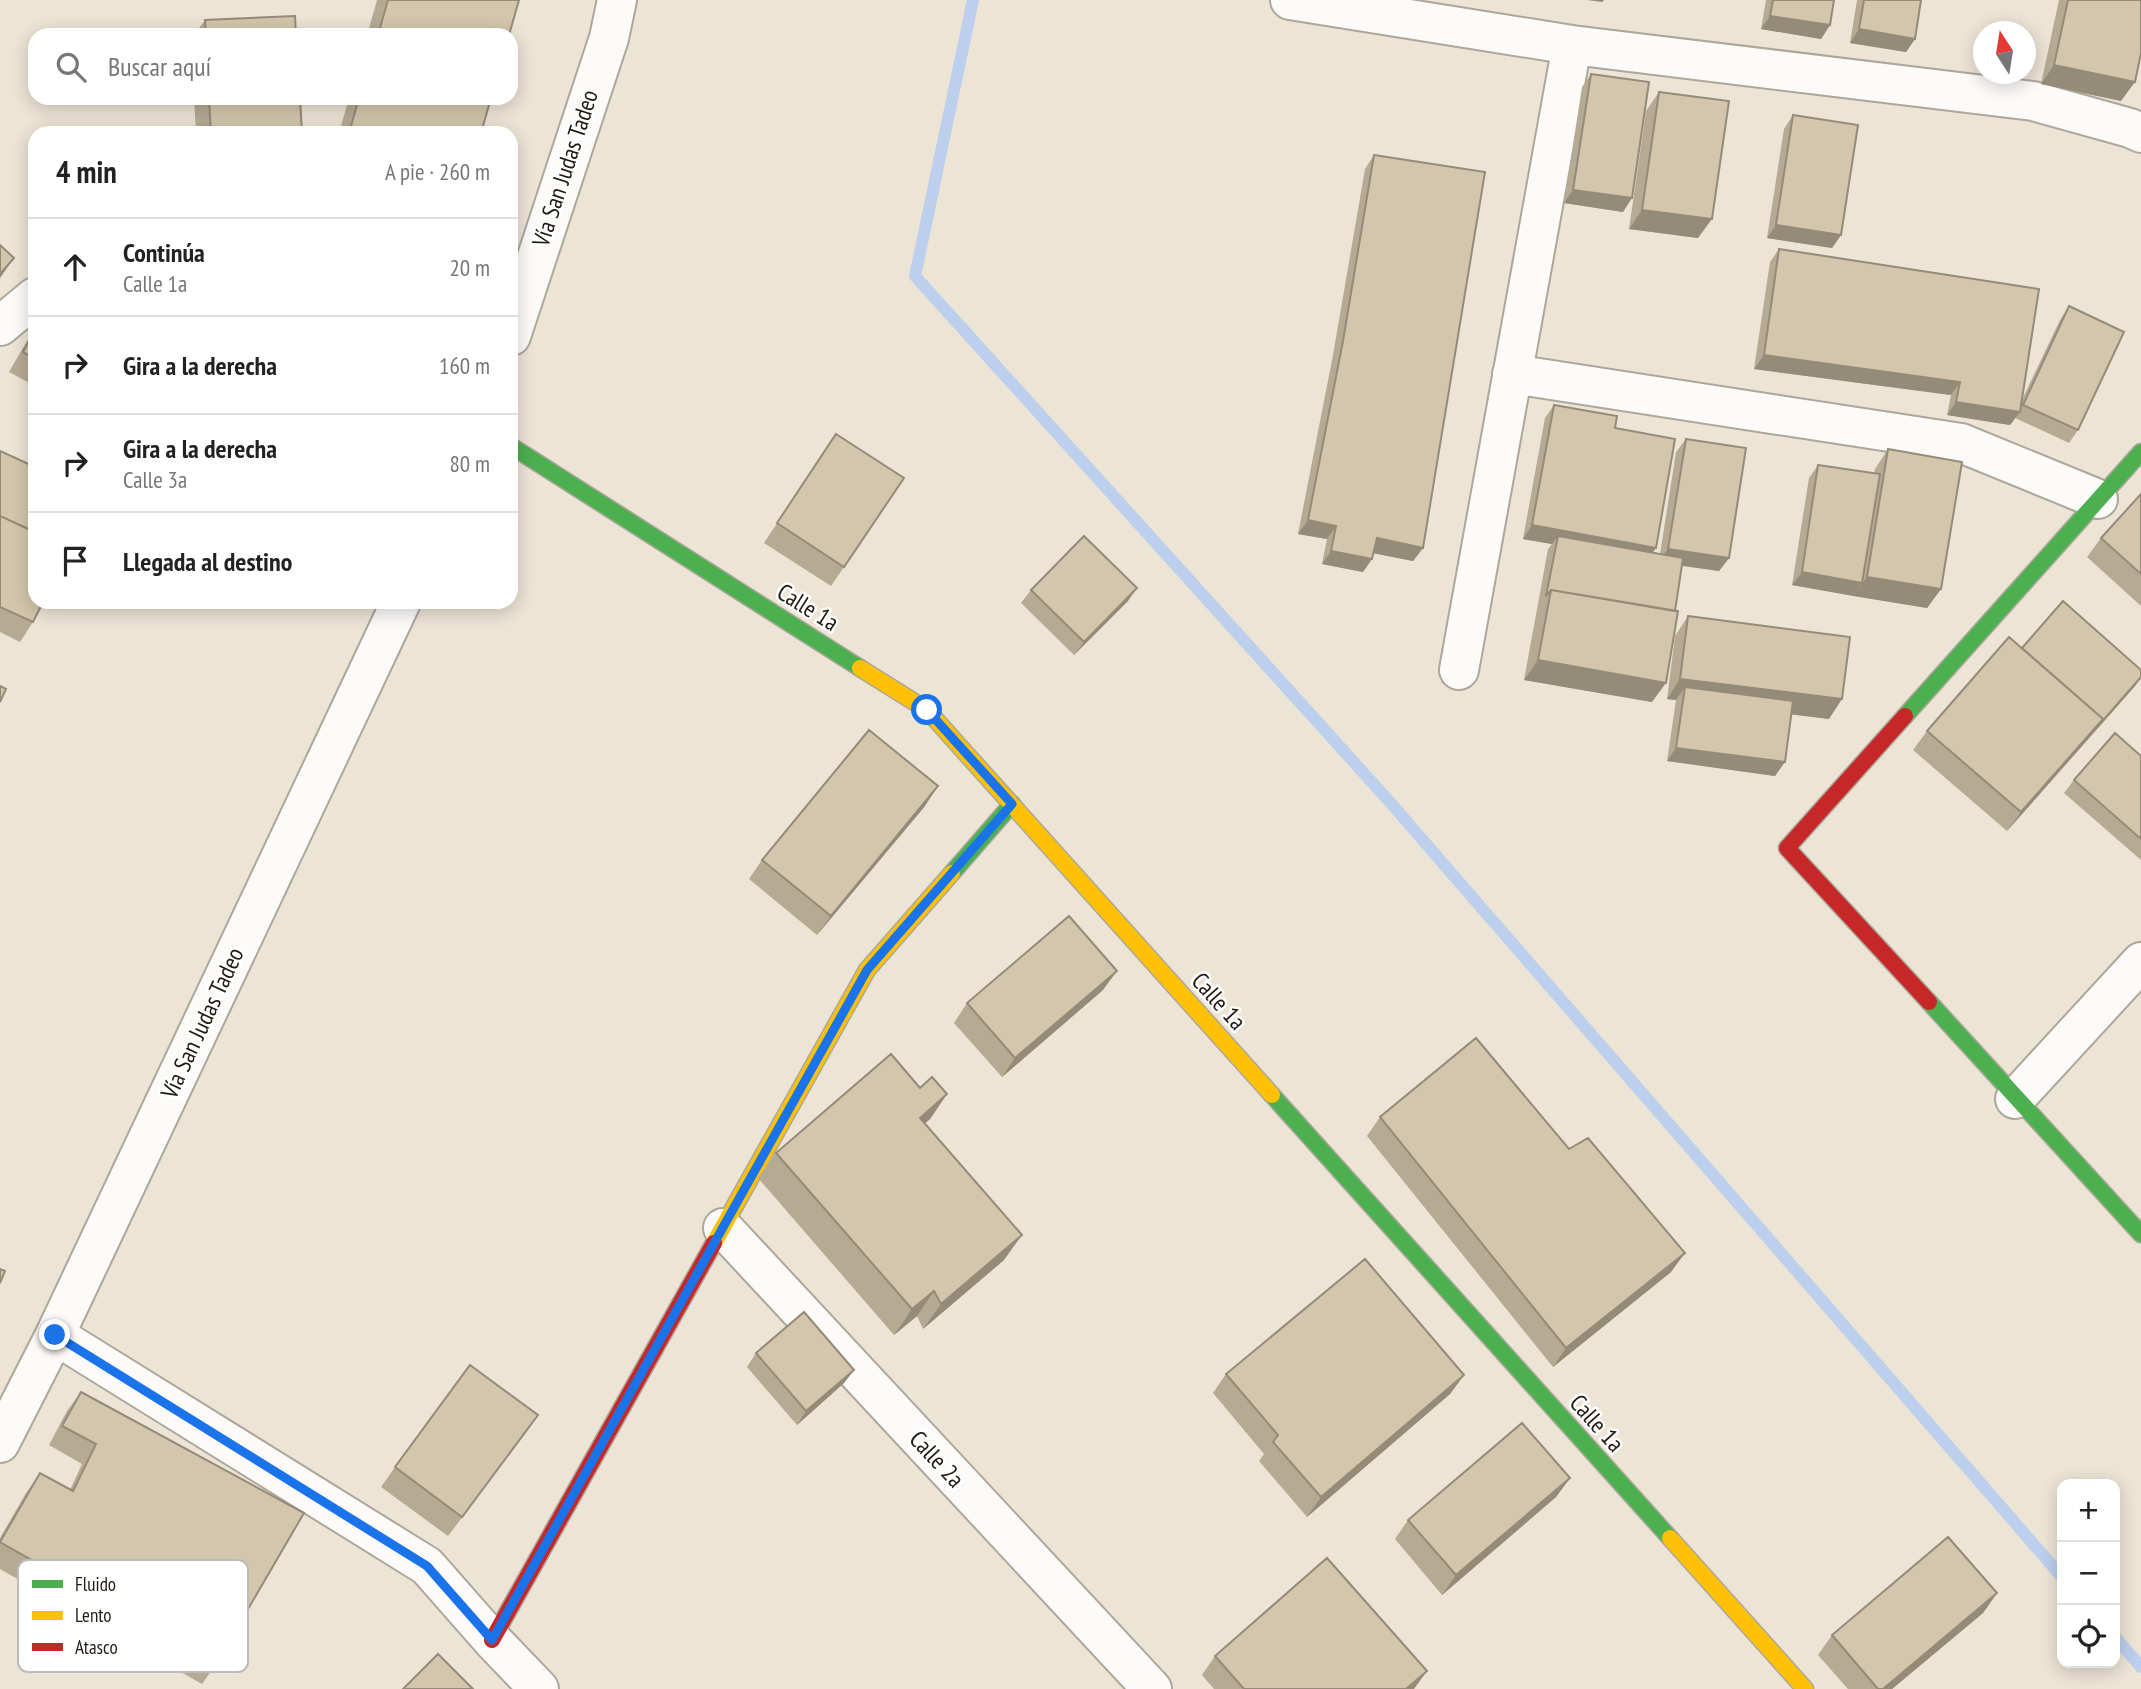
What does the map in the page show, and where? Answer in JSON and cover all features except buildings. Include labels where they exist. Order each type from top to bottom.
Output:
[{"type":"street","name":"Vía San Judas Tadeo","points":[[518,289],[609,38],[617,0]]},
{"type":"street","points":[[1290,0],[1572,45],[2033,101],[2141,133]]},
{"type":"street","points":[[1459,670],[1572,45]]},
{"type":"street","points":[[0,326],[28,304]]},
{"type":"street","points":[[1512,374],[1961,443],[2098,499]]},
{"type":"street","name":"Calle 1a","points":[[518,450],[927,710],[1805,1689]]},
{"type":"street","points":[[2141,452],[1787,848],[2141,1234]]},
{"type":"street","name":"Vía San Judas Tadeo","points":[[0,1443],[55,1335],[398,609]]},
{"type":"street","points":[[492,1640],[867,970],[1012,804]]},
{"type":"street","points":[[2015,1099],[2141,962]]},
{"type":"street","name":"Calle 2a","points":[[723,1228],[1152,1689]]},
{"type":"street","points":[[55,1335],[427,1566],[539,1689]]},
{"type":"waterway","points":[[973,0],[915,276],[1388,800],[2057,1571]]},
{"type":"waterway","points":[[2120,1643],[2141,1667]]},
{"type":"traffic: fast","points":[[518,450],[860,668]]},
{"type":"traffic: fast","points":[[1905,716],[2141,452]]},
{"type":"traffic: fast","points":[[952,873],[1012,804]]},
{"type":"traffic: fast","points":[[1929,1002],[2141,1234]]},
{"type":"traffic: fast","points":[[1272,1095],[1670,1538]]},
{"type":"traffic: slow","points":[[860,668],[927,710],[1272,1095]]},
{"type":"traffic: slow","points":[[714,1243],[867,970],[952,873]]},
{"type":"traffic: slow","points":[[1670,1538],[1805,1689]]},
{"type":"traffic: jam","points":[[1905,716],[1787,848],[1929,1002]]},
{"type":"traffic: jam","points":[[492,1640],[714,1243]]},
{"type":"route","points":[[55,1335],[427,1566],[492,1640],[867,970],[1012,804],[927,710]]}]
